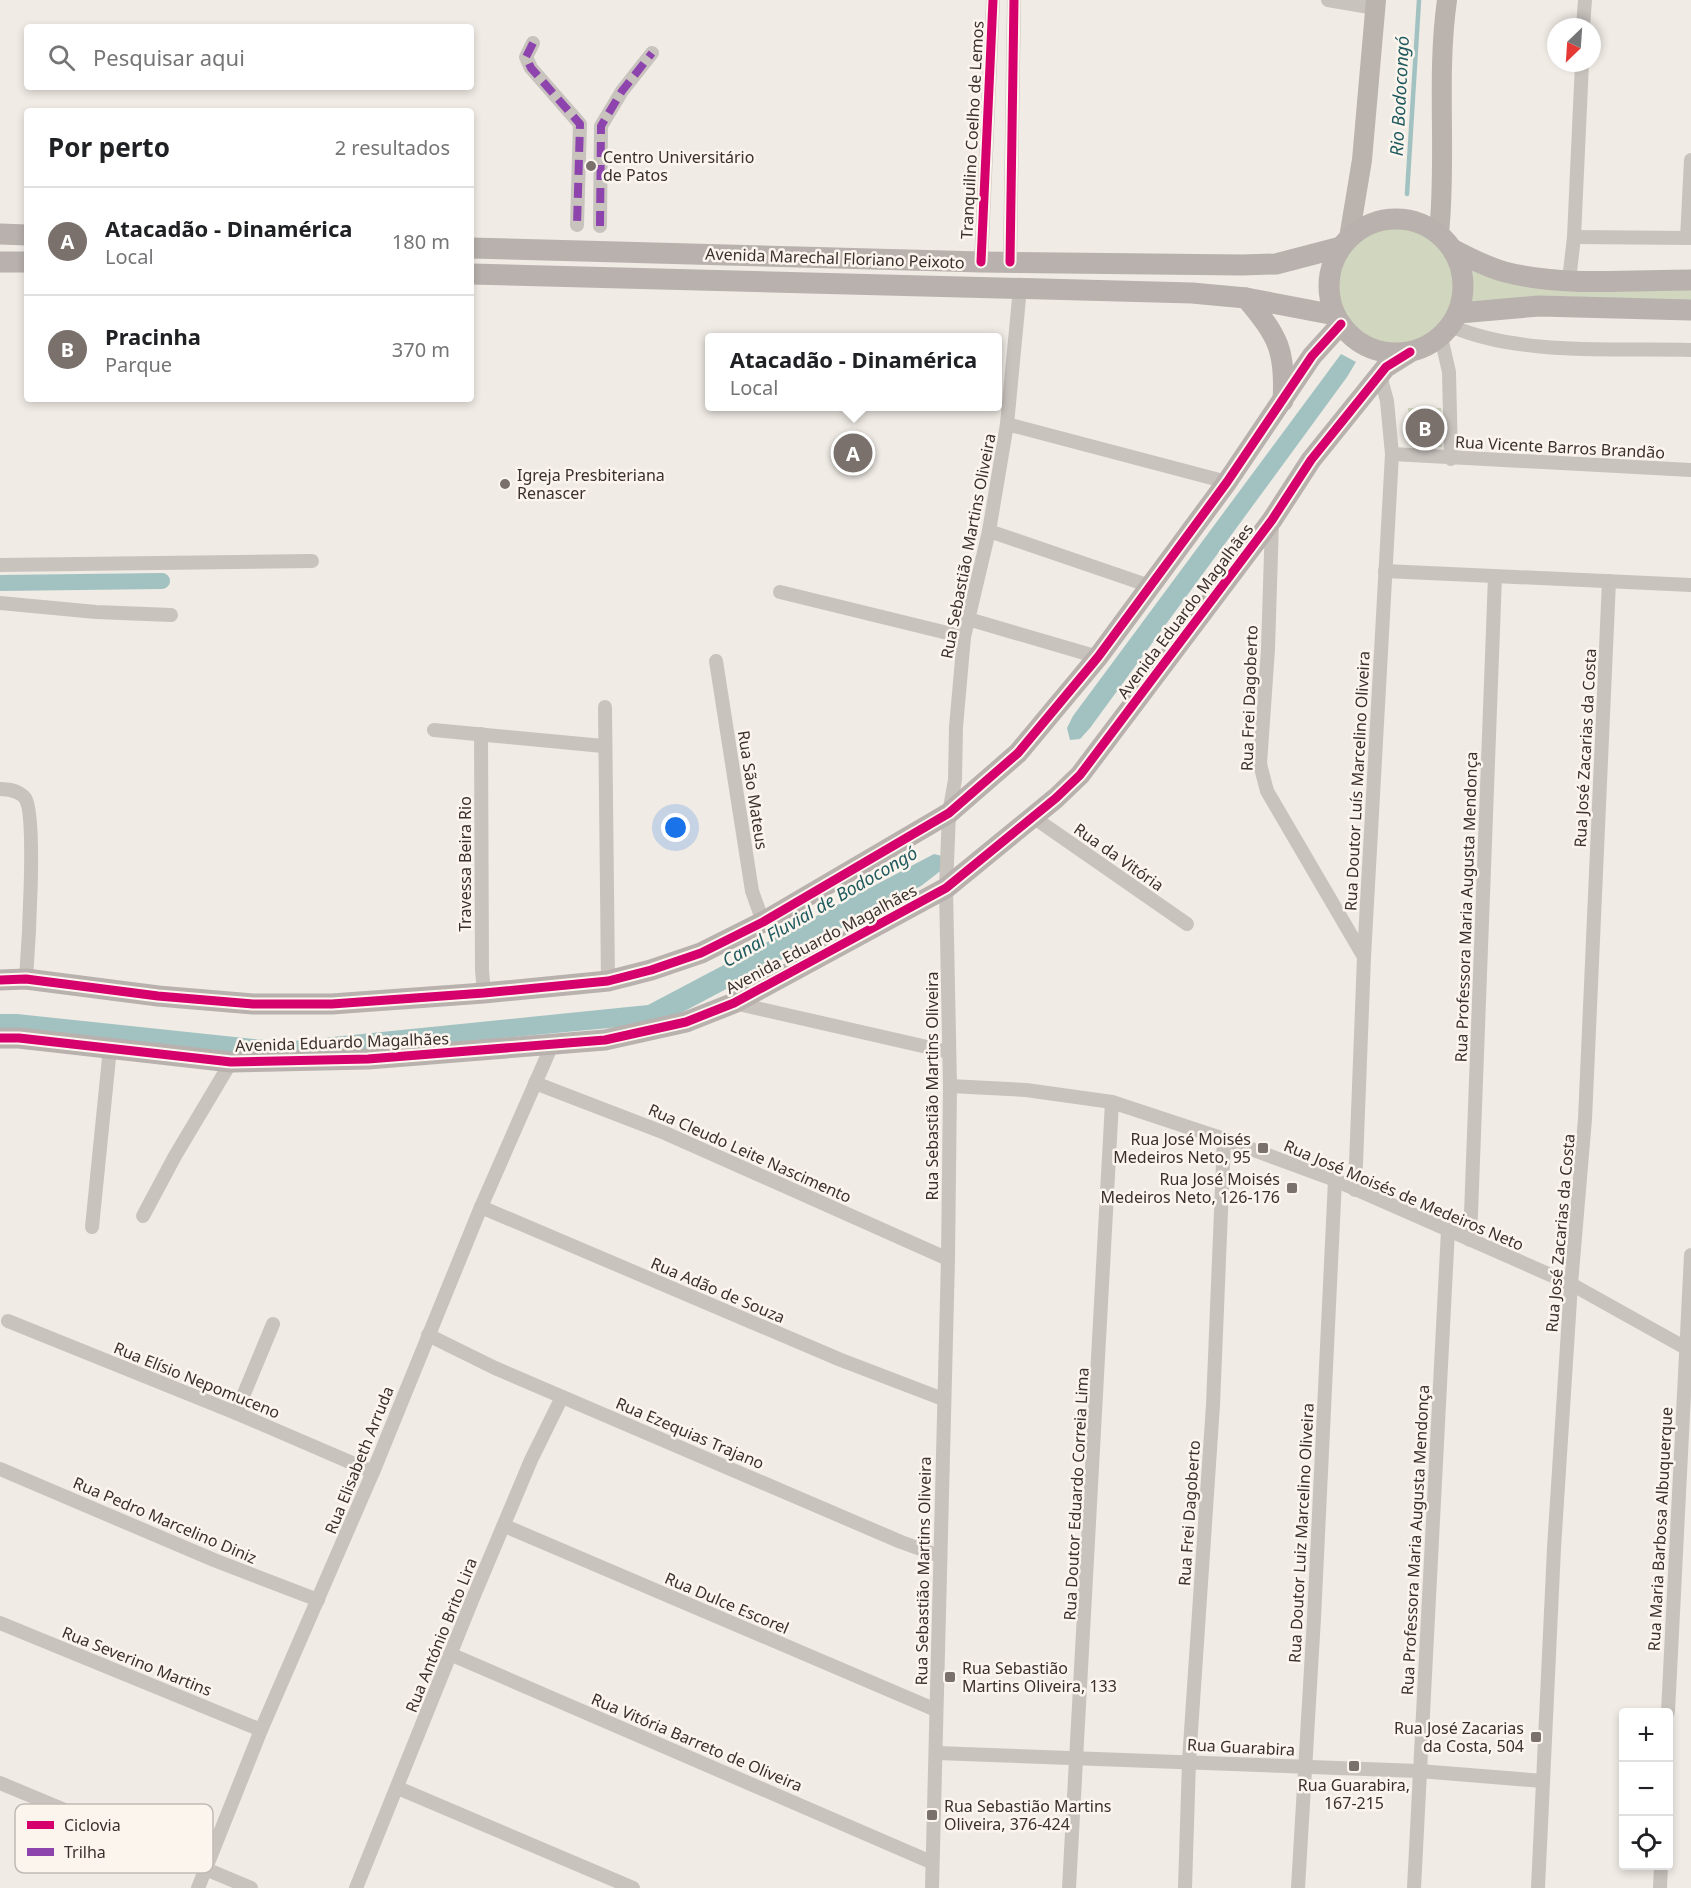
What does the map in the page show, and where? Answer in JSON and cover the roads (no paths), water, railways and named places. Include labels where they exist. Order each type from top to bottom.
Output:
[{"type":"main road","points":[[1398,218],[1420,222],[1439,233],[1454,250],[1462,270],[1464,292],[1450,326],[1427,346],[1410,352],[1397,353],[1371,348],[1354,338],[1338,319],[1330,298],[1329,280],[1333,263],[1345,243],[1356,231],[1376,221],[1398,218]]},
{"type":"main road","points":[[0,234],[24,235]]},
{"type":"main road","name":"Avenida Marechal Floriano Peixoto","points":[[474,248],[981,262],[1242,265],[1276,264],[1345,243]]},
{"type":"main road","points":[[1454,250],[1482,265],[1505,272],[1569,280],[1691,280]]},
{"type":"main road","points":[[0,262],[24,262]]},
{"type":"main road","name":"Avenida Marechal Floriano Peixoto","points":[[474,274],[1192,293],[1246,298],[1338,319]]},
{"type":"main road","points":[[1246,298],[1272,329],[1280,349],[1284,375],[1283,401]]},
{"type":"main road","points":[[1450,326],[1539,306],[1691,310]]},
{"type":"main road","points":[[0,980],[26,980],[158,996],[253,1004],[333,1004],[484,993],[608,981],[651,970],[701,953],[764,922],[949,813],[1018,753],[1098,657],[1227,482],[1338,319]]},
{"type":"main road","name":"Avenida Eduardo Magalhães","points":[[0,1038],[231,1062],[356,1060],[605,1040],[686,1022],[734,1004],[946,888],[1033,817],[1080,775],[1272,520],[1311,460],[1386,367],[1410,352]]},
{"type":"street","name":"Tranquilino Coelho de Lemos","points":[[981,262],[993,0]]},
{"type":"street","points":[[1010,262],[1014,0]]},
{"type":"street","points":[[1328,0],[1376,4],[1362,160],[1345,243]]},
{"type":"street","points":[[1439,233],[1443,200],[1442,44],[1447,0]]},
{"type":"street","points":[[1584,18],[1585,0]]},
{"type":"street","points":[[534,43],[526,57],[531,68],[580,123],[577,225]]},
{"type":"street","points":[[600,226],[601,126],[622,92],[652,52]]},
{"type":"street","points":[[1569,280],[1574,237],[1582,72]]},
{"type":"street","points":[[1574,237],[1689,238],[1691,160]]},
{"type":"street","name":"Rua Sebastião Martins Oliveira","points":[[932,1888],[948,1259],[950,1086],[946,888],[949,813],[955,780],[956,727],[964,637],[989,531],[1007,424],[1020,288]]},
{"type":"street","points":[[1451,459],[1450,326],[1471,335],[1517,346],[1691,350]]},
{"type":"street","name":"Rua Doutor Luís Marcelino Oliveira","points":[[1355,1190],[1364,957],[1392,454],[1387,401],[1380,375]]},
{"type":"street","points":[[1007,424],[1227,482]]},
{"type":"street","name":"Rua Vicente Barros Brandão","points":[[1392,454],[1451,459],[1691,470]]},
{"type":"street","name":"Rua Frei Dagoberto","points":[[1272,520],[1268,649],[1260,764],[1262,778],[1267,791],[1364,957]]},
{"type":"street","points":[[989,531],[1150,586]]},
{"type":"street","points":[[0,565],[312,561]]},
{"type":"street","points":[[1385,571],[1691,585]]},
{"type":"street","name":"Rua Professora Maria Augusta Mendonça","points":[[1470,1240],[1496,576]]},
{"type":"street","name":"Rua José Zacarias da Costa","points":[[1538,1888],[1571,1284],[1586,1119],[1609,581]]},
{"type":"street","points":[[780,592],[964,637]]},
{"type":"street","points":[[0,603],[96,612],[171,615]]},
{"type":"street","points":[[968,619],[1098,657]]},
{"type":"street","name":"Rua São Mateus","points":[[717,661],[752,891],[764,922]]},
{"type":"street","points":[[605,707],[603,746],[608,981]]},
{"type":"street","points":[[434,730],[603,746]]},
{"type":"street","name":"Travessa Beira Rio","points":[[481,734],[484,993]]},
{"type":"street","points":[[0,789],[18,792],[25,799],[30,833],[26,980]]},
{"type":"street","name":"Rua da Vitória","points":[[1033,817],[1186,924]]},
{"type":"street","points":[[734,1004],[949,1052]]},
{"type":"street","name":"Rua Elisabeth Arruda","points":[[213,1854],[261,1730],[373,1472],[481,1207],[552,1045]]},
{"type":"street","points":[[92,1227],[110,1048]]},
{"type":"street","points":[[143,1216],[174,1155],[231,1062]]},
{"type":"street","name":"Rua Cleudo Leite Nascimento","points":[[536,1083],[665,1133],[948,1259]]},
{"type":"street","name":"Rua José Moisés de Medeiros Neto","points":[[950,1086],[1026,1090],[1112,1102],[1224,1139],[1335,1180],[1571,1284],[1689,1350]]},
{"type":"street","name":"Rua Doutor Eduardo Correia Lima","points":[[1069,1888],[1078,1758],[1112,1102]]},
{"type":"street","name":"Rua Frei Dagoberto","points":[[1185,1888],[1189,1761],[1213,1405],[1224,1139]]},
{"type":"street","name":"Rua Doutor Luiz Marcelino Oliveira","points":[[1298,1888],[1314,1618],[1335,1180]]},
{"type":"street","name":"Rua Adão de Souza","points":[[481,1207],[842,1360],[943,1399]]},
{"type":"street","name":"Rua Professora Maria Augusta Mendonça","points":[[1414,1888],[1448,1230]]},
{"type":"street","name":"Rua Maria Barbosa Albuquerque","points":[[1668,1708],[1689,1350],[1691,1255]]},
{"type":"street","name":"Rua Elísio Nepomuceno","points":[[8,1321],[236,1413],[373,1472]]},
{"type":"street","points":[[236,1413],[273,1324]]},
{"type":"street","name":"Rua Ezequias Trajano","points":[[428,1335],[562,1397],[901,1542],[940,1556]]},
{"type":"street","name":"Rua António Brito Lira","points":[[356,1888],[531,1460],[562,1397]]},
{"type":"street","name":"Rua Pedro Marcelino Diniz","points":[[0,1469],[214,1560],[318,1600]]},
{"type":"street","name":"Rua Dulce Escorel","points":[[505,1527],[936,1710]]},
{"type":"street","name":"Rua Severino Martins","points":[[0,1623],[261,1730]]},
{"type":"street","name":"Rua Vitória Barreto de Oliveira","points":[[450,1654],[931,1862]]},
{"type":"street","name":"Rua Guarabira","points":[[937,1753],[1419,1771],[1543,1781]]},
{"type":"street","points":[[0,1784],[49,1804]]},
{"type":"street","points":[[398,1788],[633,1888]]},
{"type":"street","points":[[1660,1888],[1661,1870]]},
{"type":"street","points":[[213,1872],[251,1888]]},
{"type":"street","name":"Rua Elisabeth Arruda","points":[[198,1888],[205,1873]]},
{"type":"water","points":[[1341,354],[1356,362],[1347,377],[1090,728],[1080,739],[1070,740],[1067,728],[1073,716]]},
{"type":"water","points":[[934,854],[946,857],[943,869],[921,886],[662,1023],[288,1058],[0,1030],[0,1014],[17,1014],[283,1042],[648,1005]]},
{"type":"waterway","name":"Rio Bodocongó","points":[[1407,194],[1419,0]]},
{"type":"waterway","points":[[0,583],[162,581]]},
{"type":"place","name":"Centro Universitário de Patos","points":[[591,166]]},
{"type":"place","name":"Pracinha","points":[[1425,428]]},
{"type":"place","name":"Atacadão - Dinamérica","points":[[853,453]]},
{"type":"place","name":"Igreja Presbiteriana Renascer","points":[[505,484]]},
{"type":"place","name":"Rua José Moisés Medeiros Neto, 95","points":[[1263,1148]]},
{"type":"place","name":"Rua José Moisés Medeiros Neto, 126-176","points":[[1292,1188]]},
{"type":"place","name":"Rua Sebastião Martins Oliveira, 133","points":[[950,1677]]},
{"type":"place","name":"Rua José Zacarias da Costa, 504","points":[[1536,1737]]},
{"type":"place","name":"Rua Guarabira, 167-215","points":[[1354,1766]]},
{"type":"place","name":"Rua Sebastião Martins Oliveira, 376-424","points":[[932,1815]]},
{"type":"water label","name":"Canal Fluvial de Bodocongó","points":[[820,907]]}]
